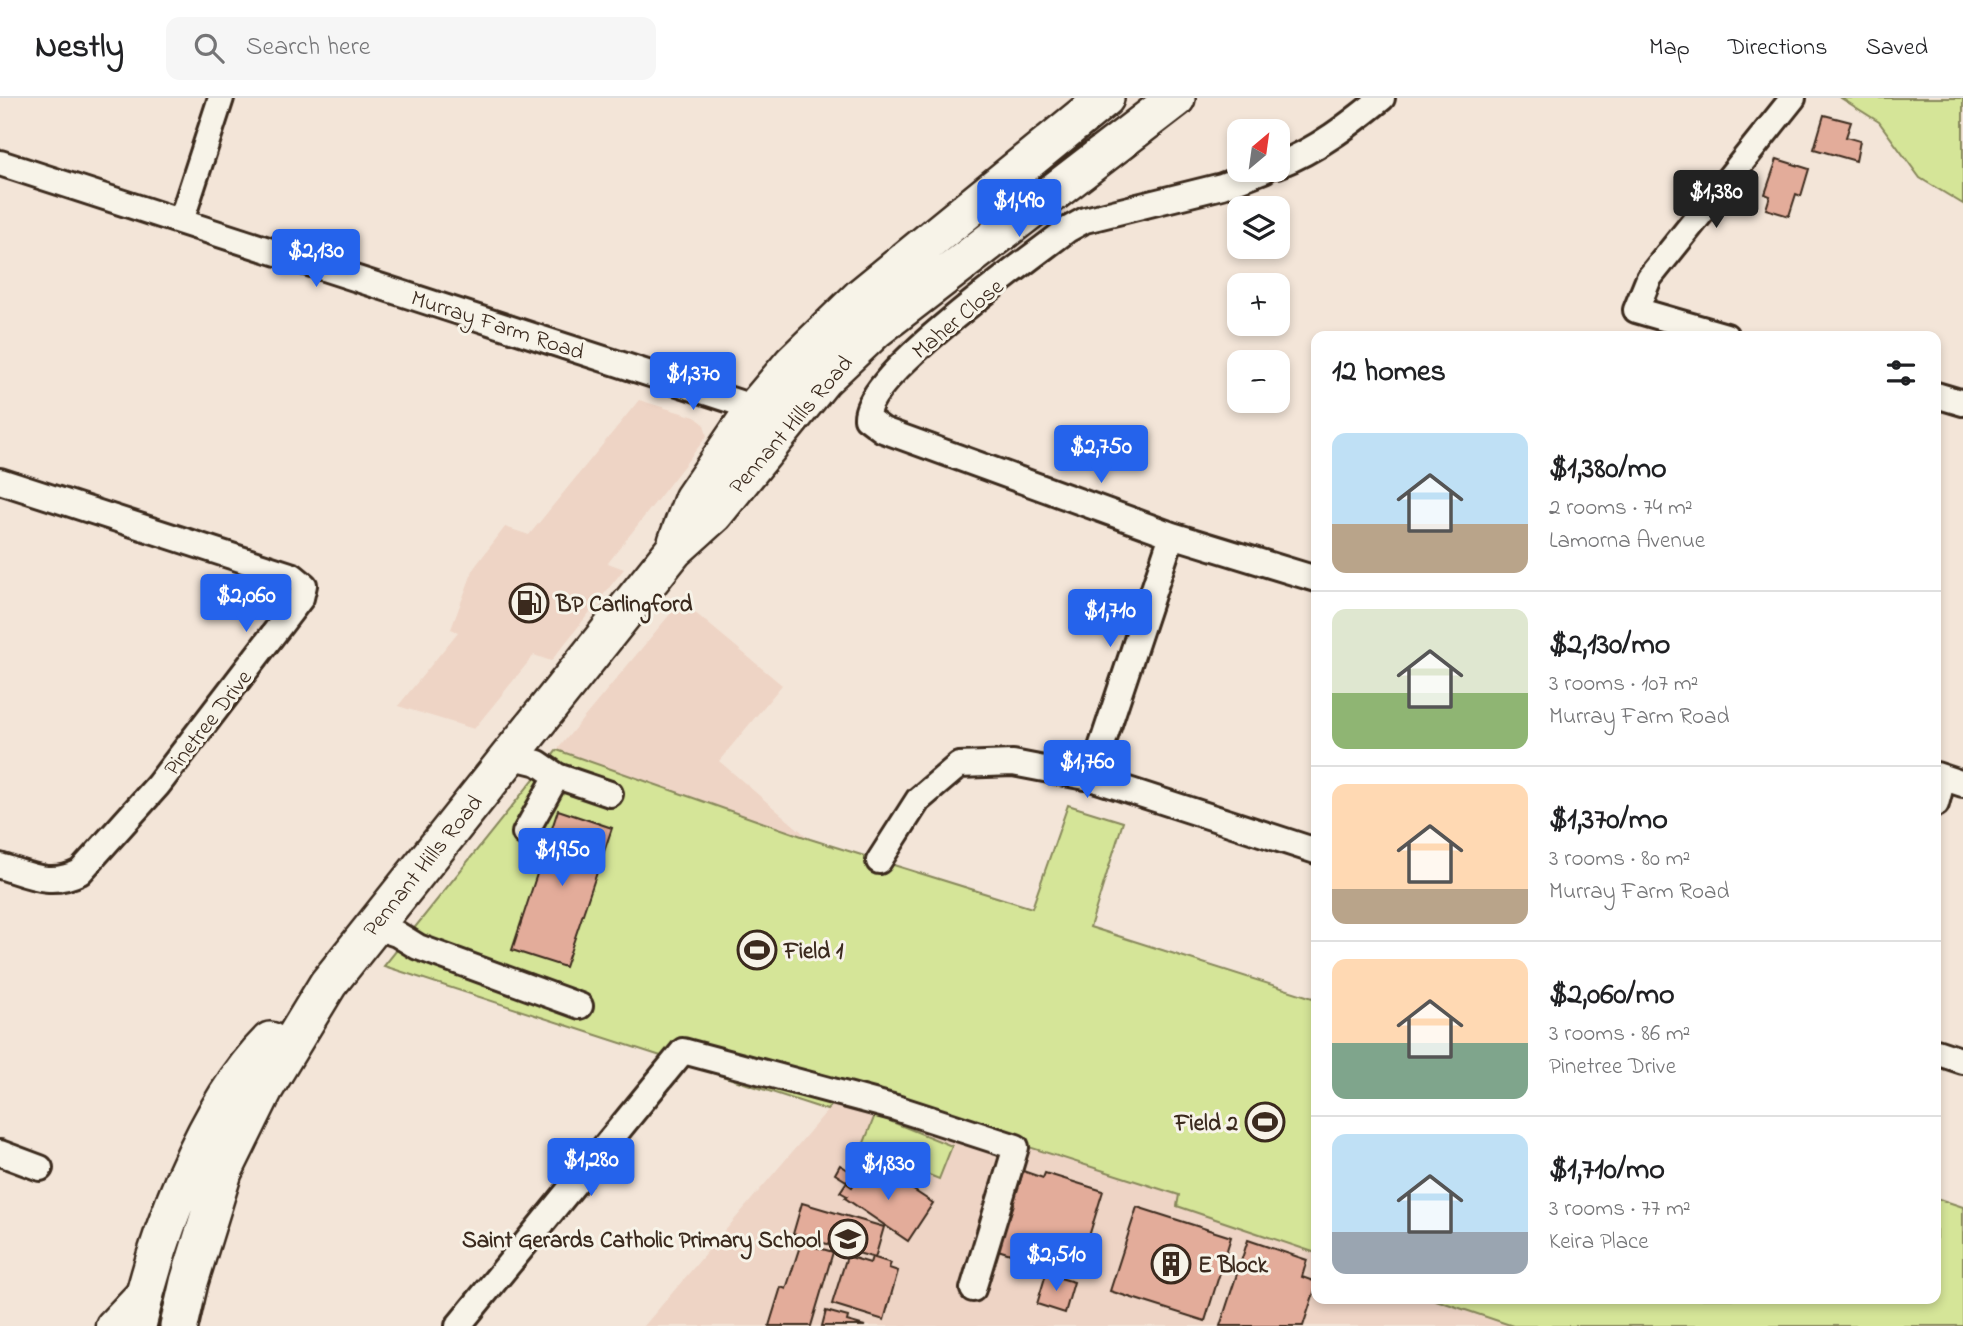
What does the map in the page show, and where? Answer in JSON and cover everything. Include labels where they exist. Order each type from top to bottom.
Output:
[{"type":"highway","name":"Pennant Hills Road","points":[[674,550],[694,499],[755,408],[793,363],[862,296],[1105,98]]},
{"type":"highway","name":"Pennant Hills Road","points":[[179,1326],[188,1282],[223,1172],[264,1089],[328,984],[674,550],[714,514],[823,379],[911,300],[1177,98]]},
{"type":"highway","points":[[755,408],[767,411],[777,409],[794,392],[823,379]]},
{"type":"highway","name":"Pennant Hills Road","points":[[137,1326],[157,1246],[206,1134],[258,1053],[328,984]]},
{"type":"main road","points":[[112,1326],[145,1291]]},
{"type":"street","points":[[181,221],[221,98]]},
{"type":"street","points":[[1290,160],[1347,127],[1382,98]]},
{"type":"street","points":[[1709,331],[1636,310],[1649,278],[1793,98]]},
{"type":"street","name":"Murray Farm Road","points":[[0,163],[755,408]]},
{"type":"street","name":"Maher Close","points":[[1172,535],[883,430],[867,418],[868,408],[905,361],[955,316],[1067,230],[1085,220],[1232,182]]},
{"type":"street","points":[[1941,396],[1963,403]]},
{"type":"street","name":"Pinetree Drive","points":[[0,481],[293,576],[304,585],[301,598],[158,785],[80,872],[67,879],[50,881],[0,866]]},
{"type":"street","points":[[1091,778],[1172,535],[1311,577]]},
{"type":"street","points":[[510,756],[538,763],[557,775],[610,794]]},
{"type":"street","points":[[879,861],[918,800],[959,765],[1013,762],[1091,778],[1311,849]]},
{"type":"street","points":[[525,833],[557,775]]},
{"type":"street","points":[[373,926],[397,934],[418,947],[580,1006]]},
{"type":"street","points":[[458,1326],[683,1051],[896,1108],[1016,1147],[973,1289]]},
{"type":"street","points":[[1941,1054],[1963,1061]]},
{"type":"street","points":[[0,1153],[40,1168]]},
{"type":"shaded area","name":"BP Carlingford","points":[[639,400],[695,417],[704,424],[707,436],[608,563],[624,569],[551,661],[534,655],[474,729],[398,706],[458,632],[451,629],[474,568],[505,527],[529,535]]},
{"type":"shaded area","points":[[681,601],[782,685],[719,761],[810,839],[557,750]]},
{"type":"shaded area","points":[[838,1098],[1007,1140],[1180,1195],[1177,1206],[1311,1251],[1311,1304],[1448,1304],[1513,1326],[644,1326]]},
{"type":"green space","points":[[1841,98],[1963,98],[1963,204],[1920,178],[1879,122]]},
{"type":"green space","points":[[557,750],[810,839],[1032,908],[1068,805],[1123,822],[1090,927],[1311,997],[1311,1251],[1177,1206],[1179,1195],[1007,1140],[838,1098],[827,1110],[384,966]]},
{"type":"green space","points":[[875,1115],[952,1146],[939,1179],[862,1148]]},
{"type":"green space","points":[[1941,1200],[1963,1207],[1963,1326],[1513,1326],[1448,1304],[1941,1304]]},
{"type":"building","points":[[1824,115],[1851,122],[1846,137],[1860,141],[1856,161],[1814,149]]},
{"type":"building","points":[[1777,159],[1809,169],[1801,196],[1796,194],[1789,216],[1766,209],[1770,196],[1765,194]]},
{"type":"building","points":[[558,810],[612,828],[565,967],[512,950]]},
{"type":"building","points":[[840,1165],[853,1173],[848,1182],[835,1174]]},
{"type":"building","points":[[865,1166],[888,1182],[892,1176],[933,1203],[908,1241],[840,1192],[846,1183],[852,1187]]},
{"type":"building","points":[[1023,1171],[1043,1178],[1045,1173],[1103,1191],[1077,1275],[998,1250],[1005,1218],[1009,1219],[1014,1204],[1010,1202]]},
{"type":"building","points":[[802,1203],[884,1227],[875,1258],[793,1234]]},
{"type":"building","name":"E Block","points":[[1137,1207],[1231,1237],[1205,1321],[1110,1291]]},
{"type":"building","points":[[1248,1240],[1307,1260],[1302,1277],[1311,1280],[1311,1301],[1303,1326],[1220,1326]]},
{"type":"building","points":[[801,1243],[833,1252],[811,1326],[769,1326],[781,1287],[786,1289]]},
{"type":"building","points":[[847,1256],[870,1263],[872,1257],[891,1263],[889,1268],[898,1271],[884,1320],[832,1304]]},
{"type":"building","points":[[1046,1274],[1074,1282],[1065,1313],[1037,1304]]},
{"type":"building","points":[[826,1311],[848,1317],[847,1321],[865,1326],[822,1326]]},
{"type":"place","name":"BP Carlingford","points":[[529,603]]},
{"type":"place","name":"Field 1","points":[[757,950]]},
{"type":"place","name":"Field 2","points":[[1265,1122]]},
{"type":"place","name":"Saint Gerards Catholic Primary School","points":[[848,1239]]},
{"type":"place","name":"E Block","points":[[1171,1264]]}]
